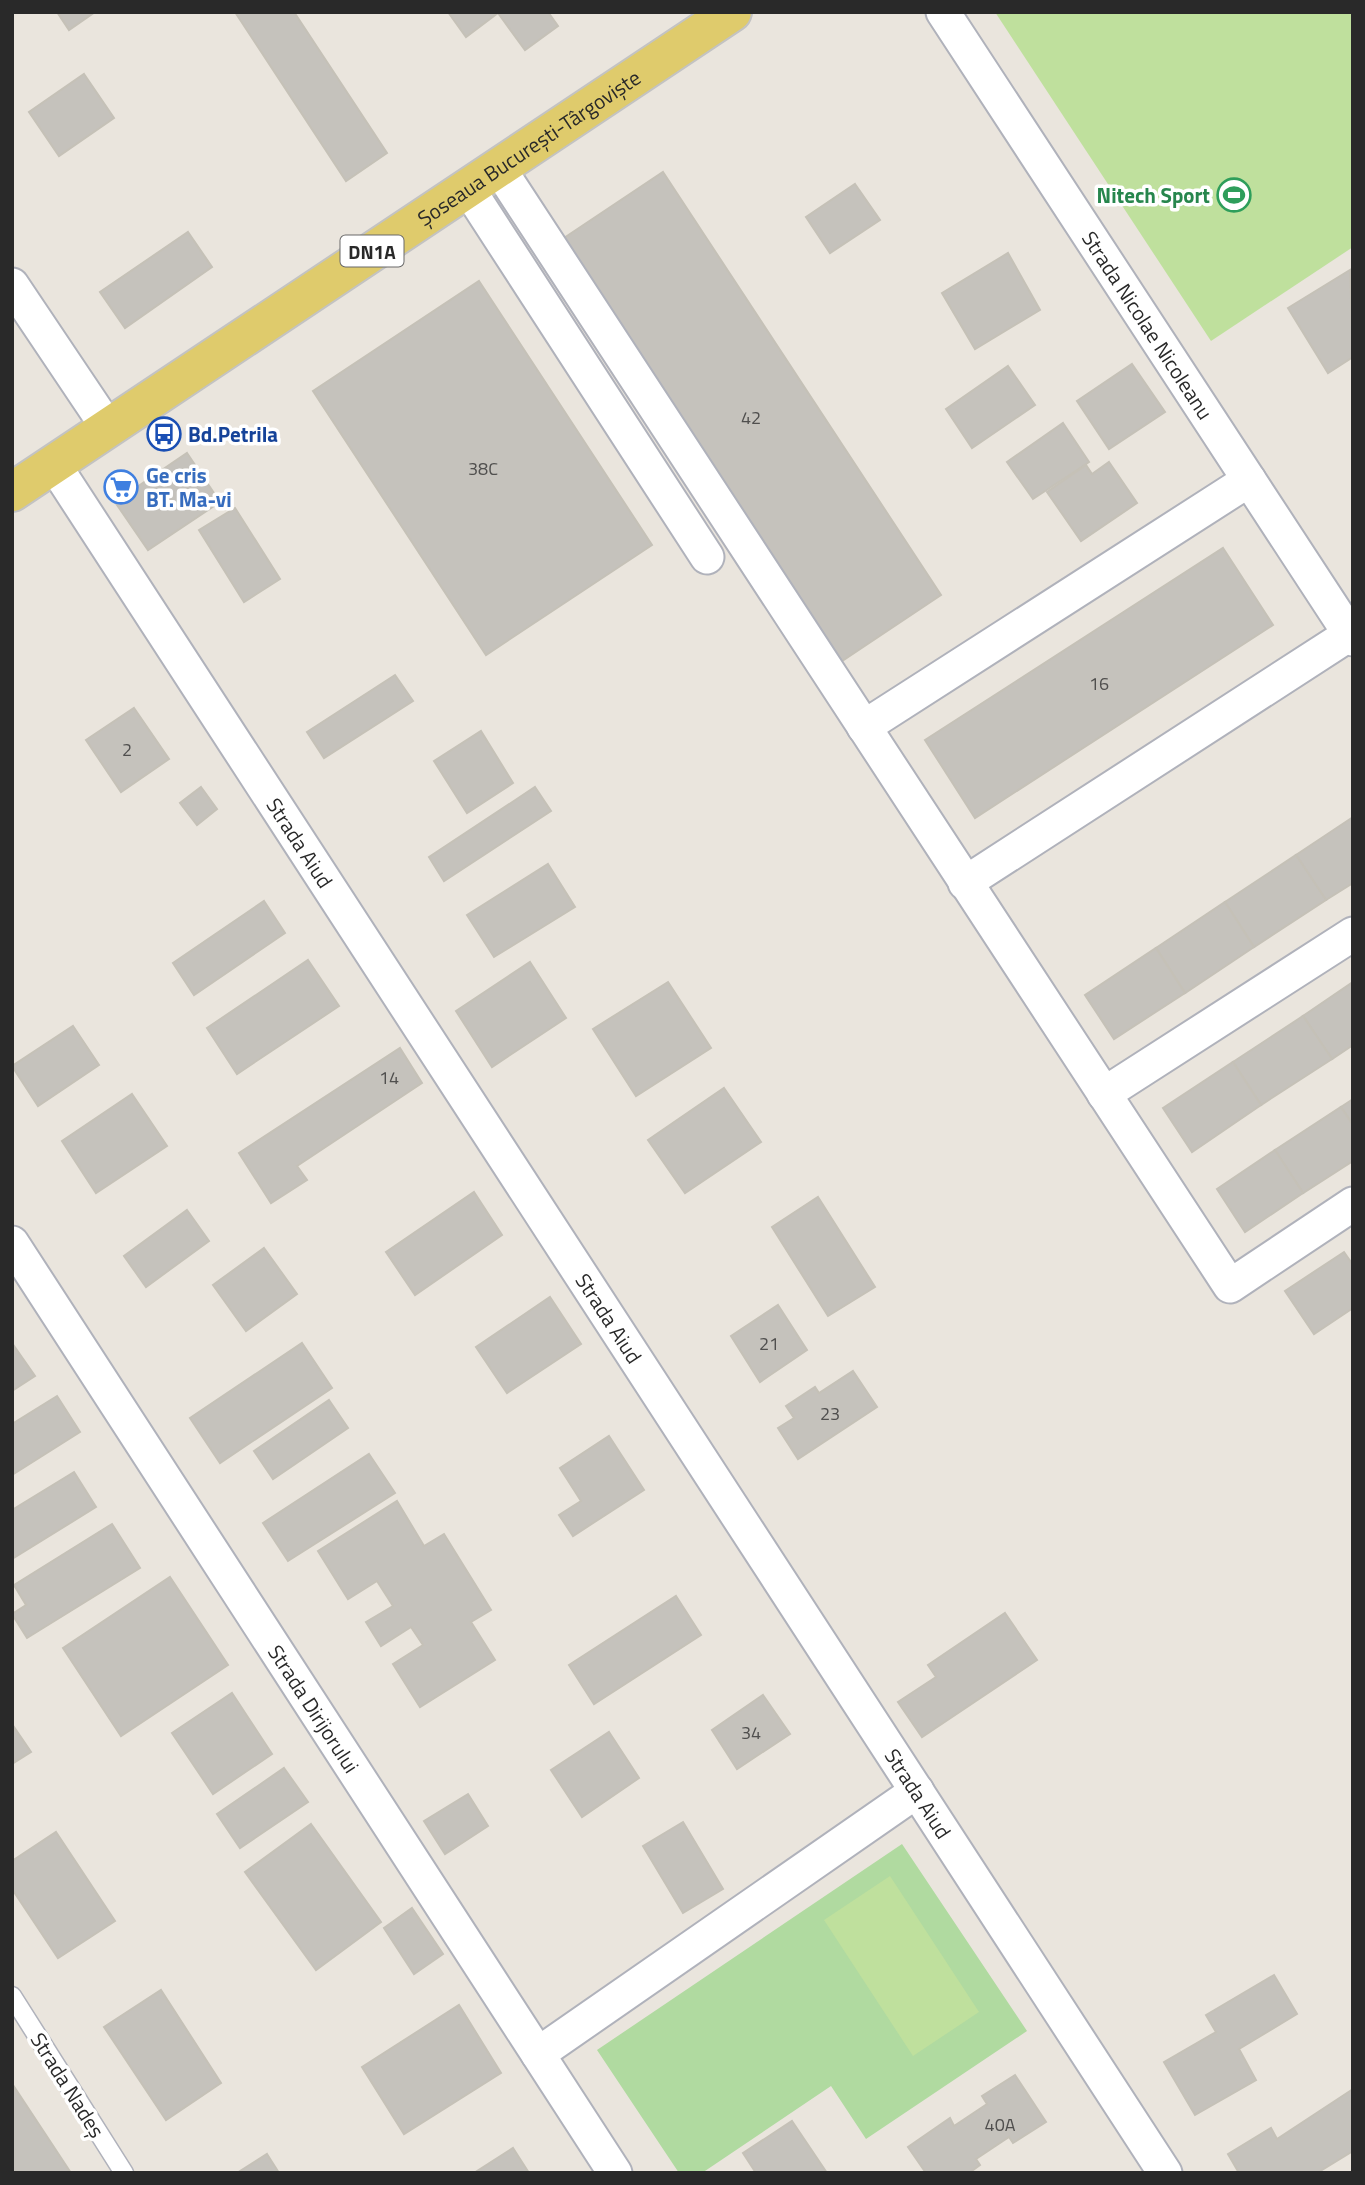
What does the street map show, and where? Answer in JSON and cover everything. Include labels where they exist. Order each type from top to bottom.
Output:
[{"type":"main road","name":"Șoseaua București-Târgoviște","points":[[12,492],[732,12]]},
{"type":"street","name":"Strada Nicolae Nicoleanu","points":[[943,12],[1351,636]]},
{"type":"street","points":[[483,177],[707,557]]},
{"type":"street","points":[[483,177],[864,727],[1230,1286],[1353,1204]]},
{"type":"street","points":[[12,285],[108,428]]},
{"type":"street","name":"Strada Aiud","points":[[54,463],[1165,2173]]},
{"type":"street","points":[[864,727],[1248,480]]},
{"type":"street","points":[[965,883],[1351,636]]},
{"type":"street","points":[[1104,1094],[1353,934]]},
{"type":"street","name":"Strada Dirijorului","points":[[12,1243],[615,2173]]},
{"type":"street","points":[[538,2054],[917,1791]]},
{"type":"lane","name":"Strada Nadeș","points":[[12,1996],[124,2173]]},
{"type":"green space","name":"Nitech Sport","points":[[995,12],[1353,12],[1353,247],[1211,341]]},
{"type":"green space","points":[[902,1844],[1027,2031],[866,2139],[831,2086],[702,2173],[679,2173],[597,2050]]},
{"type":"green space","points":[[890,1876],[979,2012],[913,2056],[824,1920]]},
{"type":"building","points":[[57,12],[95,12],[69,30]]},
{"type":"building","points":[[235,12],[294,12],[387,153],[346,181]]},
{"type":"building","points":[[448,12],[548,12],[558,26],[525,50],[498,13],[466,37]]},
{"type":"building","points":[[84,74],[114,118],[59,156],[29,112]]},
{"type":"building","points":[[663,172],[941,595],[839,663],[561,240]]},
{"type":"building","points":[[855,184],[880,220],[830,253],[806,217]]},
{"type":"building","points":[[188,232],[212,267],[125,328],[100,292]]},
{"type":"building","points":[[1008,253],[1040,310],[975,349],[942,293]]},
{"type":"building","points":[[1350,270],[1353,357],[1328,373],[1288,308]]},
{"type":"building","points":[[479,281],[652,545],[486,655],[313,391]]},
{"type":"building","points":[[1132,364],[1165,412],[1109,449],[1077,401]]},
{"type":"building","points":[[1008,366],[1035,405],[972,448],[946,409]]},
{"type":"building","points":[[1063,423],[1089,462],[1033,499],[1007,462]]},
{"type":"building","points":[[187,453],[220,502],[148,550],[115,502]]},
{"type":"building","points":[[1109,462],[1137,503],[1081,541],[1047,492],[1086,465],[1092,474]]},
{"type":"building","points":[[235,508],[280,579],[244,602],[199,530]]},
{"type":"building","points":[[1223,548],[1273,625],[975,818],[925,740]]},
{"type":"building","points":[[395,675],[413,701],[324,758],[307,732]]},
{"type":"building","points":[[134,708],[169,759],[121,792],[86,740]]},
{"type":"building","points":[[481,731],[513,783],[467,813],[434,761]]},
{"type":"building","points":[[201,787],[217,809],[197,825],[180,803]]},
{"type":"building","points":[[535,787],[551,811],[444,881],[429,857]]},
{"type":"building","points":[[1353,817],[1353,883],[1326,900],[1296,855]]},
{"type":"building","points":[[1296,855],[1326,900],[1254,947],[1225,902]]},
{"type":"building","points":[[548,864],[575,907],[494,957],[467,915]]},
{"type":"building","points":[[264,901],[285,933],[194,995],[173,963]]},
{"type":"building","points":[[1225,902],[1254,947],[1185,993],[1156,948]]},
{"type":"building","points":[[1156,948],[1185,993],[1114,1039],[1085,995]]},
{"type":"building","points":[[308,960],[339,1006],[237,1074],[207,1028]]},
{"type":"building","points":[[530,962],[566,1018],[492,1067],[456,1011]]},
{"type":"building","points":[[668,982],[711,1048],[636,1096],[593,1029]]},
{"type":"building","points":[[1353,982],[1353,1045],[1332,1059],[1303,1016]]},
{"type":"building","points":[[1303,1016],[1332,1059],[1261,1105],[1233,1062]]},
{"type":"building","points":[[73,1026],[99,1065],[38,1106],[12,1066]]},
{"type":"building","points":[[400,1048],[422,1083],[297,1166],[307,1180],[271,1203],[239,1153]]},
{"type":"building","points":[[1233,1062],[1261,1105],[1192,1152],[1163,1108]]},
{"type":"building","points":[[724,1088],[761,1142],[685,1193],[648,1140]]},
{"type":"building","points":[[132,1094],[167,1146],[96,1193],[62,1141]]},
{"type":"building","points":[[1353,1099],[1353,1125],[1341,1107]]},
{"type":"building","points":[[1341,1107],[1353,1125],[1353,1161],[1303,1193],[1275,1150]]},
{"type":"building","points":[[1275,1150],[1303,1193],[1245,1232],[1217,1189]]},
{"type":"building","points":[[474,1192],[502,1235],[415,1295],[386,1252]]},
{"type":"building","points":[[818,1197],[875,1287],[828,1316],[772,1227]]},
{"type":"building","points":[[187,1210],[209,1241],[146,1287],[124,1256]]},
{"type":"building","points":[[264,1248],[297,1294],[246,1331],[213,1285]]},
{"type":"building","points":[[1344,1252],[1353,1265],[1353,1308],[1314,1334],[1285,1291]]},
{"type":"building","points":[[550,1297],[581,1344],[507,1393],[476,1347]]},
{"type":"building","points":[[778,1305],[807,1350],[760,1382],[731,1336]]},
{"type":"building","points":[[12,1343],[35,1376],[12,1391]]},
{"type":"building","points":[[302,1343],[332,1388],[220,1463],[190,1418]]},
{"type":"building","points":[[853,1371],[877,1407],[798,1459],[778,1428],[794,1418],[786,1406],[815,1387],[819,1393]]},
{"type":"building","points":[[57,1396],[80,1432],[12,1475],[12,1424]]},
{"type":"building","points":[[329,1400],[348,1428],[273,1479],[254,1451]]},
{"type":"building","points":[[609,1436],[644,1490],[573,1536],[559,1515],[581,1501],[560,1468]]},
{"type":"building","points":[[369,1454],[395,1493],[288,1561],[263,1523]]},
{"type":"building","points":[[74,1472],[96,1507],[12,1559],[12,1510]]},
{"type":"building","points":[[397,1501],[424,1546],[444,1534],[491,1610],[471,1622],[495,1660],[420,1707],[393,1664],[423,1645],[411,1627],[381,1646],[366,1622],[393,1606],[377,1581],[348,1599],[318,1551]]},
{"type":"building","points":[[112,1524],[140,1568],[27,1638],[12,1614],[26,1605],[14,1585]]},
{"type":"building","points":[[170,1577],[228,1665],[121,1736],[63,1648]]},
{"type":"building","points":[[676,1596],[701,1635],[594,1704],[569,1665]]},
{"type":"building","points":[[1005,1613],[1037,1660],[922,1737],[898,1702],[936,1677],[928,1665]]},
{"type":"building","points":[[232,1693],[272,1754],[213,1794],[172,1733]]},
{"type":"building","points":[[763,1695],[790,1734],[737,1769],[712,1730]]},
{"type":"building","points":[[12,1724],[31,1752],[12,1764]]},
{"type":"building","points":[[609,1732],[639,1778],[582,1817],[551,1770]]},
{"type":"building","points":[[284,1768],[308,1802],[240,1848],[217,1814]]},
{"type":"building","points":[[468,1794],[488,1826],[445,1854],[424,1821]]},
{"type":"building","points":[[683,1822],[723,1889],[683,1913],[643,1846]]},
{"type":"building","points":[[311,1824],[381,1922],[316,1970],[245,1872]]},
{"type":"building","points":[[56,1832],[115,1921],[58,1958],[12,1889],[12,1861]]},
{"type":"building","points":[[412,1908],[443,1954],[414,1974],[384,1928]]},
{"type":"building","points":[[1274,1975],[1297,2014],[1239,2049],[1256,2080],[1195,2115],[1164,2062],[1216,2032],[1206,2015]]},
{"type":"building","points":[[161,1990],[221,2083],[166,2120],[104,2027]]},
{"type":"building","points":[[459,2005],[501,2073],[404,2134],[362,2067]]},
{"type":"building","points":[[1015,2075],[1046,2122],[1013,2143],[1009,2137],[976,2159],[980,2165],[969,2173],[926,2173],[908,2147],[950,2118],[954,2126],[987,2104],[982,2096]]},
{"type":"building","points":[[13,2085],[71,2173],[12,2173]]},
{"type":"building","points":[[1353,2089],[1353,2151],[1317,2173],[1239,2173],[1228,2154],[1271,2128],[1277,2139]]},
{"type":"building","points":[[792,2121],[827,2173],[756,2173],[743,2153]]},
{"type":"building","points":[[513,2148],[529,2173],[474,2173]]},
{"type":"building","points":[[267,2154],[279,2173],[237,2173]]},
{"type":"place","name":"Nitech Sport","points":[[1234,195]]},
{"type":"place","name":"Bd.Petrila","points":[[164,434]]},
{"type":"place","name":"Ge cris BT. Ma-vi","points":[[121,487]]}]
